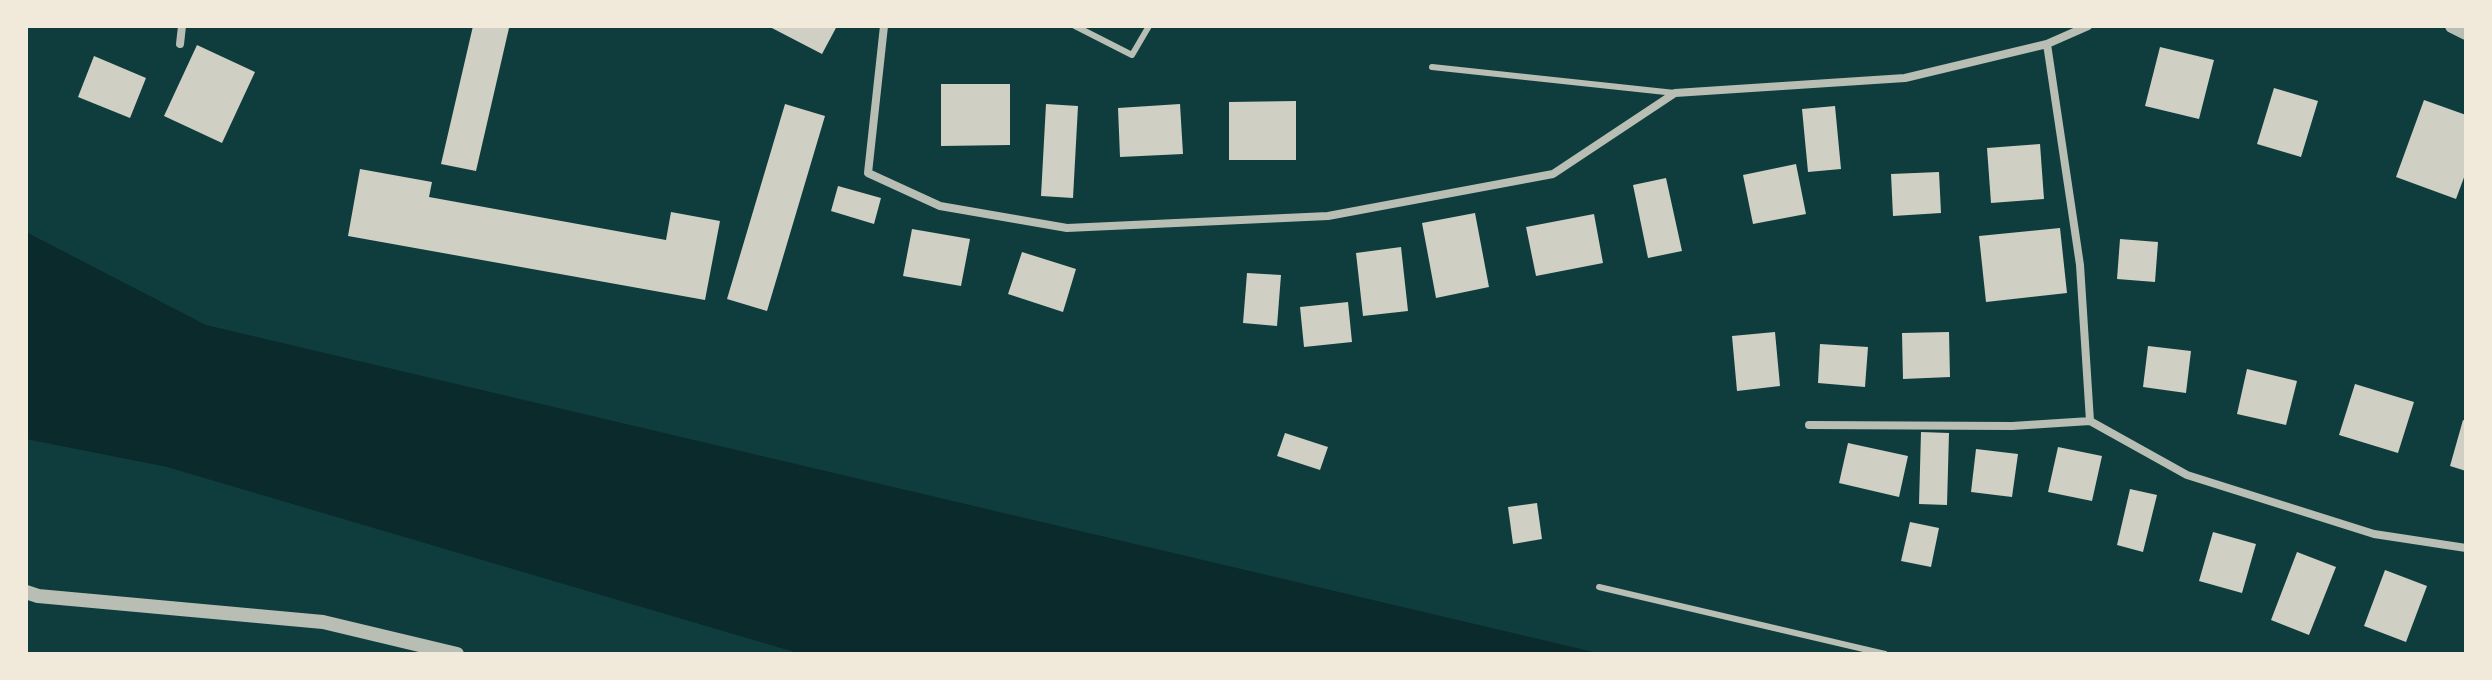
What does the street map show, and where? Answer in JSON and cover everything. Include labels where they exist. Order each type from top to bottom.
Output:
[{"type":"street","points":[[180,44],[182,26]]},
{"type":"street","points":[[884,26],[868,173],[940,206],[1067,228],[1328,216],[1553,174],[1675,93],[1905,78],[2047,44],[2088,26]]},
{"type":"street","points":[[2452,26],[2466,33]]},
{"type":"street","points":[[2047,44],[2080,265],[2090,421]]},
{"type":"street","points":[[1809,425],[2012,426],[2090,421],[2187,475],[2374,534],[2466,548]]},
{"type":"street","points":[[26,592],[38,596],[323,622],[457,654]]},
{"type":"lane","points":[[1075,26],[1132,55],[1149,26]]},
{"type":"lane","points":[[1432,67],[1675,93]]},
{"type":"lane","points":[[1599,587],[1885,654]]},
{"type":"water","points":[[26,232],[206,325],[1602,654],[801,654],[167,467],[26,439]]},
{"type":"building","points":[[473,26],[509,28],[476,171],[441,164]]},
{"type":"building","points":[[768,26],[837,26],[822,54]]},
{"type":"building","points":[[197,45],[255,72],[222,143],[164,116]]},
{"type":"building","points":[[2160,47],[2214,60],[2199,119],[2145,106]]},
{"type":"building","points":[[94,56],[146,78],[130,118],[78,97]]},
{"type":"building","points":[[941,84],[1010,84],[1010,145],[941,146]]},
{"type":"building","points":[[2274,88],[2318,101],[2301,157],[2257,144]]},
{"type":"building","points":[[2424,100],[2466,115],[2466,172],[2456,199],[2396,177]]},
{"type":"building","points":[[1296,101],[1296,160],[1229,160],[1229,102]]},
{"type":"building","points":[[785,104],[825,116],[767,311],[727,299]]},
{"type":"building","points":[[1046,104],[1078,106],[1073,198],[1041,196]]},
{"type":"building","points":[[1180,104],[1183,154],[1120,157],[1118,108]]},
{"type":"building","points":[[1835,106],[1841,169],[1808,172],[1802,109]]},
{"type":"building","points":[[2040,144],[2044,199],[1991,203],[1987,148]]},
{"type":"building","points":[[1796,164],[1806,214],[1753,224],[1743,175]]},
{"type":"building","points":[[360,169],[432,182],[429,197],[666,240],[671,212],[720,221],[705,300],[348,236]]},
{"type":"building","points":[[1939,172],[1941,213],[1893,216],[1891,174]]},
{"type":"building","points":[[1666,178],[1682,251],[1648,258],[1633,185]]},
{"type":"building","points":[[838,186],[881,198],[874,224],[831,211]]},
{"type":"building","points":[[1475,213],[1489,287],[1436,298],[1422,223]]},
{"type":"building","points":[[1594,214],[1603,263],[1536,276],[1526,227]]},
{"type":"building","points":[[2060,228],[2067,293],[1986,302],[1979,236]]},
{"type":"building","points":[[912,229],[970,239],[961,286],[903,276]]},
{"type":"building","points":[[2120,239],[2158,242],[2155,282],[2117,279]]},
{"type":"building","points":[[1401,247],[1408,311],[1363,316],[1356,253]]},
{"type":"building","points":[[1022,252],[1076,269],[1063,312],[1008,294]]},
{"type":"building","points":[[1247,273],[1281,275],[1277,326],[1243,323]]},
{"type":"building","points":[[1348,302],[1352,342],[1304,347],[1300,307]]},
{"type":"building","points":[[1775,332],[1780,386],[1737,391],[1732,336]]},
{"type":"building","points":[[1949,332],[1950,377],[1903,379],[1902,333]]},
{"type":"building","points":[[1820,344],[1868,347],[1865,387],[1818,383]]},
{"type":"building","points":[[2148,346],[2191,351],[2186,393],[2143,387]]},
{"type":"building","points":[[2247,369],[2297,381],[2286,425],[2237,414]]},
{"type":"building","points":[[2355,384],[2414,402],[2398,453],[2339,435]]},
{"type":"building","points":[[2463,420],[2466,421],[2466,471],[2450,466]]},
{"type":"building","points":[[1921,432],[1949,433],[1947,505],[1919,504]]},
{"type":"building","points":[[1285,433],[1328,447],[1320,470],[1277,456]]},
{"type":"building","points":[[1848,443],[1908,456],[1899,497],[1839,483]]},
{"type":"building","points":[[2058,447],[2102,456],[2092,501],[2048,492]]},
{"type":"building","points":[[1976,449],[2018,454],[2012,497],[1971,492]]},
{"type":"building","points":[[2130,489],[2157,495],[2143,552],[2117,545]]},
{"type":"building","points":[[1537,503],[1542,539],[1513,544],[1508,507]]},
{"type":"building","points":[[1910,522],[1939,528],[1931,567],[1901,561]]},
{"type":"building","points":[[2213,532],[2256,544],[2242,593],[2199,581]]},
{"type":"building","points":[[2297,552],[2336,567],[2309,635],[2271,620]]},
{"type":"building","points":[[2385,570],[2427,586],[2406,642],[2364,626]]}]
